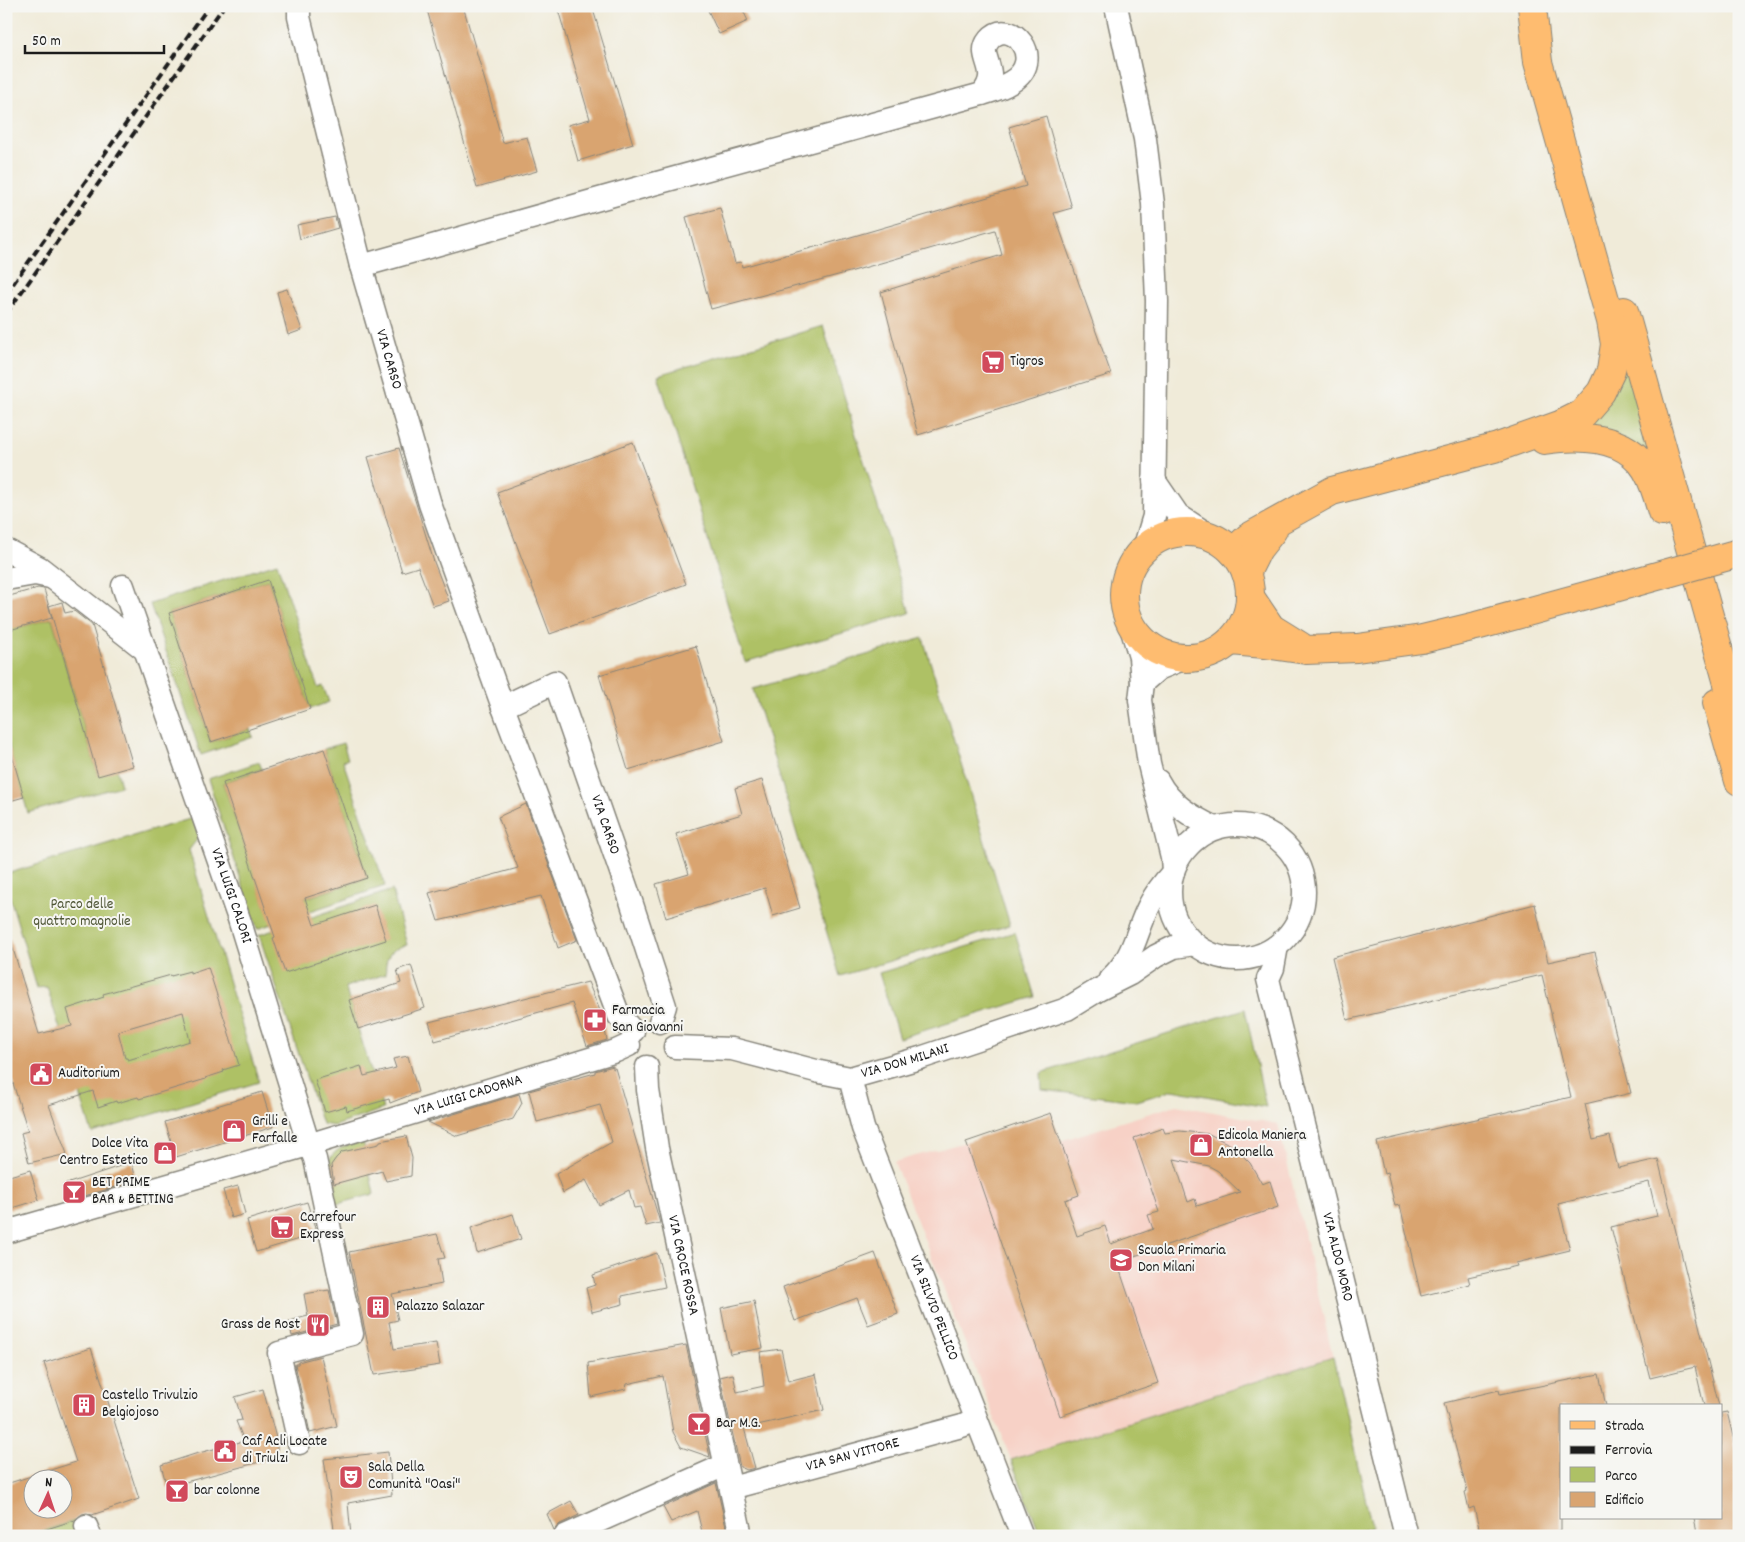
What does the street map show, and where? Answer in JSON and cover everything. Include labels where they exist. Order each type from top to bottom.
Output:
[{"type":"main road","points":[[1236,565],[1258,549],[1282,518],[1332,492],[1498,447],[1560,426],[1582,414],[1601,392],[1611,371],[1615,344],[1611,321],[1538,62],[1532,6]]},
{"type":"main road","points":[[1538,6],[1739,723]]},
{"type":"main road","points":[[1498,447],[1546,439],[1578,437],[1607,441],[1629,452],[1646,468],[1654,484],[1739,781]]},
{"type":"main road","points":[[1668,469],[1707,550],[1739,660]]},
{"type":"main road","points":[[1236,565],[1245,621],[1230,641],[1221,648],[1210,654],[1185,658],[1162,652],[1151,646],[1134,628],[1128,617],[1125,599],[1126,581],[1136,558],[1144,549],[1159,539],[1177,533],[1195,533],[1236,565],[1271,628],[1306,650]]},
{"type":"main road","points":[[1230,641],[1306,650],[1357,648],[1422,639],[1476,626],[1739,553]]},
{"type":"street","name":"VIA CARSO","points":[[299,6],[299,17],[361,266],[430,504],[503,707],[619,1016],[631,1038]]},
{"type":"street","points":[[1116,6],[1145,139],[1153,204],[1157,301],[1154,516],[1144,549]]},
{"type":"street","points":[[361,266],[633,189],[982,94]]},
{"type":"street","points":[[1154,480],[1178,515],[1236,565]]},
{"type":"street","points":[[6,550],[40,568],[144,649]]},
{"type":"street","points":[[6,579],[35,574],[53,578]]},
{"type":"street","name":"VIA LUIGI CALORI","points":[[123,586],[239,919],[308,1145],[315,1159],[352,1334],[279,1353],[298,1443]]},
{"type":"street","points":[[1128,617],[1140,657],[1142,684],[1140,700],[1149,764],[1172,857],[1173,871],[1170,891],[1173,911],[1181,929],[1195,944],[1212,954],[1237,959],[1268,979],[1273,968],[1277,946]]},
{"type":"street","points":[[1142,684],[1158,669],[1185,658]]},
{"type":"street","name":"VIA CARSO","points":[[503,707],[555,682],[630,898],[665,1006],[660,1022]]},
{"type":"street","points":[[1149,764],[1160,785],[1175,804],[1198,820],[1215,828]]},
{"type":"street","points":[[1173,871],[1189,845],[1206,832],[1215,828],[1233,825],[1261,829],[1277,838],[1296,858],[1303,875],[1304,884],[1304,904],[1298,922],[1293,930],[1277,946],[1262,954],[1237,959]]},
{"type":"street","name":"VIA DON MILANI","points":[[1098,990],[1121,968],[1137,940],[1149,905],[1173,871]]},
{"type":"street","name":"VIA DON MILANI","points":[[675,1047],[732,1049],[850,1078],[920,1058],[1067,1009],[1098,990],[1130,974],[1156,956],[1174,947],[1195,944]]},
{"type":"street","name":"VIA ALDO MORO","points":[[1268,979],[1405,1535]]},
{"type":"street","points":[[645,1022],[660,1022],[672,1032],[675,1039],[675,1047],[669,1061],[662,1065],[647,1067],[634,1059],[630,1052],[631,1038],[638,1025],[645,1022]]},
{"type":"street","name":"VIA LUIGI CADORNA","points":[[6,1232],[308,1145],[616,1051],[631,1038]]},
{"type":"street","name":"VIA CROCE ROSSA","points":[[647,1067],[648,1090],[657,1148],[741,1536]]},
{"type":"street","name":"VIA SILVIO PELLICO","points":[[850,1078],[863,1128],[1022,1536]]},
{"type":"street","name":"VIA SAN VITTORE","points":[[730,1488],[962,1426],[976,1420]]},
{"type":"street","points":[[565,1536],[725,1465]]},
{"type":"shaded area","name":"Scuola Primaria Don Milani","points":[[1176,1105],[1278,1124],[1333,1357],[1011,1460],[894,1162],[966,1142],[1051,1113],[1060,1141]]},
{"type":"green space","points":[[823,326],[910,613],[745,662],[658,375]]},
{"type":"green space","points":[[1623,348],[1656,466],[1579,423]]},
{"type":"green space","points":[[277,563],[318,688],[323,686],[329,702],[310,709],[268,580],[169,613],[211,742],[250,729],[253,737],[201,755],[150,604]]},
{"type":"green space","points":[[52,618],[98,775],[117,770],[121,786],[28,813],[6,736],[6,631]]},
{"type":"green space","points":[[923,638],[1010,925],[840,976],[753,689]]},
{"type":"green space","points":[[343,743],[348,759],[343,761],[385,886],[257,929],[208,779],[259,762],[262,769],[223,783],[267,911],[367,878],[324,749]]},
{"type":"green space","name":"Parco delle quattro magnolie","points":[[193,818],[199,837],[189,850],[259,1082],[92,1133],[47,987],[37,988],[6,884],[6,874]]},
{"type":"green space","points":[[392,890],[407,945],[397,948],[390,954],[386,963],[386,974],[345,987],[383,1109],[334,1126],[322,1124],[259,935]]},
{"type":"green space","points":[[1015,932],[1035,997],[899,1038],[879,973]]},
{"type":"green space","points":[[1245,1009],[1266,1107],[1173,1090],[1137,1101],[1042,1090],[1041,1073]]},
{"type":"green space","points":[[363,1141],[374,1194],[334,1205],[326,1165],[333,1154],[341,1148]]},
{"type":"green space","points":[[1333,1357],[1372,1527],[1346,1536],[1041,1536],[1011,1460]]},
{"type":"green space","points":[[74,1521],[78,1536],[25,1536]]},
{"type":"building","points":[[426,6],[463,6],[503,143],[527,137],[537,171],[477,188]]},
{"type":"building","points":[[557,6],[592,6],[633,144],[578,161],[568,125],[590,119]]},
{"type":"building","points":[[706,6],[741,6],[748,21],[719,34]]},
{"type":"building","points":[[1046,116],[1072,208],[1054,213],[1111,374],[918,435],[881,292],[1002,255],[995,230],[711,309],[686,217],[720,208],[735,263],[741,262],[742,267],[844,239],[1026,186],[1009,127]]},
{"type":"building","points":[[335,217],[338,228],[300,239],[297,225]]},
{"type":"building","points":[[287,289],[302,330],[288,335],[277,292]]},
{"type":"building","points":[[633,442],[686,584],[550,634],[497,492]]},
{"type":"building","points":[[399,448],[434,562],[449,601],[433,606],[418,567],[402,572],[368,457]]},
{"type":"building","points":[[268,580],[310,709],[211,742],[169,613]]},
{"type":"building","points":[[38,588],[44,589],[52,618],[6,631],[6,597]]},
{"type":"building","points":[[62,602],[65,613],[74,611],[92,625],[133,766],[98,776],[49,606]]},
{"type":"building","points":[[696,646],[724,741],[628,770],[599,675]]},
{"type":"building","points":[[10,749],[24,797],[6,802],[6,750]]},
{"type":"building","points":[[324,749],[367,878],[305,898],[314,925],[375,905],[386,940],[285,973],[273,938],[275,937],[223,783]]},
{"type":"building","points":[[762,780],[800,908],[773,916],[765,888],[666,918],[656,884],[689,874],[676,834],[742,814],[735,788]]},
{"type":"building","points":[[526,804],[577,940],[558,948],[541,896],[438,921],[429,893],[518,868],[498,817]]},
{"type":"building","points":[[1535,904],[1548,962],[1595,952],[1631,1093],[1585,1104],[1593,1140],[1610,1136],[1618,1168],[1658,1159],[1719,1404],[1704,1404],[1695,1367],[1650,1378],[1611,1227],[1657,1216],[1649,1182],[1558,1204],[1570,1250],[1516,1263],[1517,1266],[1468,1277],[1470,1284],[1421,1296],[1400,1205],[1395,1206],[1387,1173],[1384,1174],[1377,1142],[1571,1097],[1542,975],[1347,1020],[1332,957]]},
{"type":"building","points":[[10,939],[39,1034],[72,1026],[67,1009],[104,997],[103,994],[208,967],[239,1065],[223,1070],[224,1072],[206,1079],[139,1099],[138,1097],[117,1103],[116,1101],[98,1107],[93,1091],[49,1105],[67,1154],[29,1163],[21,1133],[28,1131],[6,1061],[6,940]],"holes":[[[183,1012],[190,1041],[128,1060],[125,1058],[118,1031]]]},
{"type":"building","points":[[411,965],[425,1008],[358,1029],[349,1000],[401,983],[397,970]]},
{"type":"building","points":[[588,982],[601,1013],[607,1040],[587,1046],[572,1003],[435,1041],[429,1022]]},
{"type":"building","points":[[408,1056],[418,1092],[390,1103],[389,1099],[347,1111],[346,1106],[325,1112],[315,1080],[361,1066],[364,1076],[396,1068],[393,1059]]},
{"type":"building","points":[[613,1066],[660,1223],[646,1226],[640,1207],[634,1208],[629,1190],[599,1205],[586,1180],[563,1193],[556,1174],[612,1142],[600,1105],[537,1122],[529,1091],[595,1073],[595,1071]]},
{"type":"building","points":[[262,1092],[273,1127],[176,1157],[165,1122]]},
{"type":"building","points":[[519,1094],[522,1103],[513,1119],[457,1136],[428,1122]]},
{"type":"building","points":[[1051,1113],[1079,1195],[1065,1200],[1077,1236],[1105,1226],[1111,1244],[1153,1229],[1148,1215],[1159,1212],[1134,1138],[1163,1128],[1165,1133],[1180,1131],[1209,1134],[1233,1146],[1250,1163],[1262,1184],[1270,1181],[1278,1207],[1117,1262],[1158,1383],[1060,1416],[966,1142]],"holes":[[[1174,1159],[1209,1166],[1218,1171],[1240,1192],[1197,1206],[1195,1199],[1188,1202]]]},
{"type":"building","points":[[406,1136],[412,1158],[411,1176],[386,1181],[382,1171],[334,1184],[331,1165],[342,1152]]},
{"type":"building","points":[[132,1162],[136,1181],[67,1201],[63,1185]]},
{"type":"building","points":[[30,1170],[39,1200],[6,1210],[6,1177]]},
{"type":"building","points":[[238,1186],[245,1214],[231,1218],[223,1190]]},
{"type":"building","points":[[307,1202],[317,1234],[256,1252],[247,1220]]},
{"type":"building","points":[[513,1214],[521,1239],[477,1253],[471,1228]]},
{"type":"building","name":"Palazzo Salazar","points":[[437,1234],[445,1258],[438,1259],[442,1284],[392,1294],[398,1320],[389,1322],[394,1349],[436,1343],[440,1365],[374,1375],[349,1252]]},
{"type":"building","points":[[657,1253],[665,1287],[622,1296],[623,1304],[592,1312],[586,1288],[595,1285],[593,1275]]},
{"type":"building","points":[[875,1253],[898,1314],[868,1325],[857,1298],[795,1321],[783,1287]]},
{"type":"building","points":[[329,1290],[337,1324],[292,1336],[289,1321],[308,1316],[304,1294]]},
{"type":"building","points":[[754,1301],[763,1348],[730,1354],[721,1308]]},
{"type":"building","points":[[686,1345],[710,1457],[681,1447],[673,1432],[663,1376],[627,1384],[626,1389],[591,1397],[588,1363]]},
{"type":"building","name":"Castello Trivulzio Belgiojoso","points":[[91,1348],[139,1499],[92,1515],[82,1514],[75,1520],[25,1536],[6,1536],[6,1484],[22,1479],[22,1520],[72,1520],[72,1470],[51,1470],[76,1462],[44,1363]]},
{"type":"building","points":[[781,1349],[788,1381],[816,1374],[824,1410],[744,1428],[755,1468],[747,1470],[740,1467],[720,1377],[733,1374],[737,1392],[764,1386],[760,1352]]},
{"type":"building","points":[[321,1356],[337,1426],[310,1433],[295,1364]]},
{"type":"building","points":[[1599,1374],[1606,1404],[1560,1404],[1561,1530],[1541,1536],[1481,1536],[1474,1507],[1469,1509],[1465,1492],[1467,1491],[1444,1403],[1499,1390],[1500,1394]]},
{"type":"building","points":[[263,1389],[276,1438],[278,1457],[167,1487],[161,1465],[244,1441],[236,1421],[242,1420],[235,1397]]},
{"type":"building","points":[[1727,1412],[1739,1461],[1739,1536],[1698,1536],[1694,1520],[1722,1520],[1722,1413]]},
{"type":"building","points":[[388,1452],[392,1495],[348,1503],[351,1536],[335,1536],[324,1459]]},
{"type":"building","points":[[716,1483],[728,1536],[703,1536],[697,1511],[671,1522],[663,1507]]},
{"type":"building","points":[[571,1501],[579,1515],[560,1524],[554,1530],[547,1514]]},
{"type":"railway","points":[[6,294],[209,6]]},
{"type":"railway","points":[[6,314],[224,6]]},
{"type":"place","name":"Tigros","points":[[993,362]]},
{"type":"place","name":"Farmacia San Giovanni","points":[[595,1020]]},
{"type":"place","name":"Auditorium","points":[[41,1074]]},
{"type":"place","name":"Grilli e Farfalle","points":[[234,1131]]},
{"type":"place","name":"Edicola Maniera Antonella","points":[[1201,1145]]},
{"type":"place","name":"Dolce Vita Centro Estetico","points":[[165,1153]]},
{"type":"place","name":"BET PRIME BAR & BETTING","points":[[74,1192]]},
{"type":"place","name":"Carrefour Express","points":[[282,1227]]},
{"type":"place","name":"Scuola Primaria Don Milani","points":[[1121,1260]]},
{"type":"place","name":"Palazzo Salazar","points":[[378,1307]]},
{"type":"place","name":"Grass de Rost","points":[[318,1325]]},
{"type":"place","name":"Castello Trivulzio Belgiojoso","points":[[84,1405]]},
{"type":"place","name":"Bar M.G.","points":[[699,1424]]},
{"type":"place","name":"Caf Acli Locate di Triulzi","points":[[225,1451]]},
{"type":"place","name":"Sala Della Comunità \"Oasi\"","points":[[351,1477]]},
{"type":"place","name":"bar colonne","points":[[177,1491]]}]
